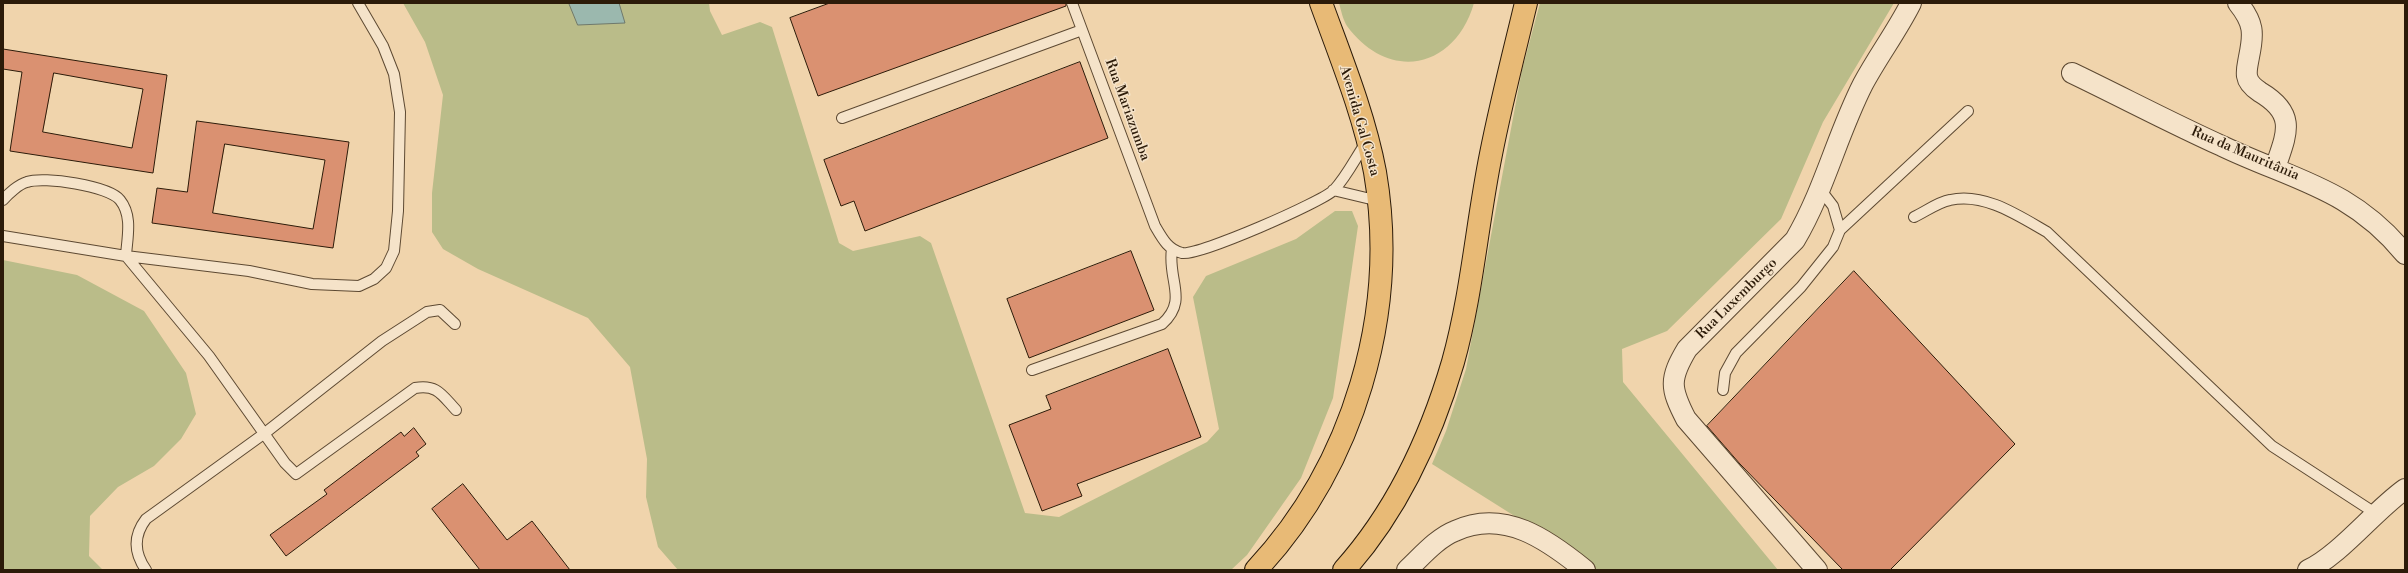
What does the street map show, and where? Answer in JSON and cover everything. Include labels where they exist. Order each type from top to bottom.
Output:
[{"type":"main road","name":"Avenida Gal Costa","points":[[1256,570],[1282,539],[1316,487],[1340,441],[1361,389],[1375,332],[1380,284],[1379,201],[1367,140],[1321,3]]},
{"type":"main road","points":[[1344,570],[1382,520],[1409,474],[1431,427],[1453,362],[1464,312],[1491,154],[1526,3]]},
{"type":"street","name":"Rua Luxemburgo","points":[[1817,570],[1686,419],[1677,402],[1673,385],[1676,368],[1687,349],[1795,240],[1807,220],[1837,141],[1864,83],[1911,3]]},
{"type":"street","points":[[2238,3],[2251,24],[2253,36],[2247,75],[2250,84],[2280,107],[2287,120],[2286,135],[2275,168]]},
{"type":"street","name":"Rua da Mauritânia","points":[[2072,73],[2223,147],[2316,184],[2370,218],[2405,254]]},
{"type":"street","points":[[2318,568],[2375,513],[2405,489]]},
{"type":"street","points":[[1407,570],[1454,531],[1495,522],[1515,526],[1539,538],[1585,570]]},
{"type":"lane","points":[[3,236],[126,256],[248,271],[312,284],[359,286],[374,279],[386,268],[394,251],[398,211],[400,112],[394,74],[383,46],[358,3]]},
{"type":"lane","name":"Rua Mariazumba","points":[[1072,3],[1155,226],[1172,249]]},
{"type":"lane","points":[[842,118],[1082,30]]},
{"type":"lane","points":[[1723,390],[1726,372],[1736,353],[1801,287],[1833,247],[1840,230],[1968,111]]},
{"type":"lane","points":[[1032,370],[1162,324],[1171,316],[1176,306],[1177,295],[1170,262],[1172,249],[1183,254],[1224,244],[1333,190],[1367,140]]},
{"type":"lane","points":[[3,200],[27,182],[45,181],[80,184],[109,192],[120,200],[127,212],[129,226],[126,256],[209,356],[285,463],[296,474],[415,388],[428,386],[438,391],[456,410]]},
{"type":"lane","points":[[1820,189],[1833,206],[1840,230]]},
{"type":"lane","points":[[1333,190],[1379,201]]},
{"type":"lane","points":[[1914,217],[1949,200],[1967,199],[2007,209],[2047,232],[2272,446],[2375,513]]},
{"type":"lane","points":[[146,570],[137,557],[136,542],[140,527],[146,519],[265,433],[382,341],[427,312],[440,310],[455,324]]},
{"type":"green space","points":[[403,3],[709,3],[710,11],[722,35],[760,22],[772,27],[839,243],[853,251],[920,236],[931,243],[1025,513],[1059,517],[1207,442],[1219,429],[1193,297],[1206,276],[1296,239],[1335,211],[1352,211],[1358,226],[1333,398],[1301,478],[1247,555],[1231,570],[678,570],[658,547],[646,497],[647,459],[630,367],[588,318],[478,269],[443,249],[432,232],[432,193],[443,95],[425,42]]},
{"type":"green space","points":[[1339,3],[1474,3],[1465,25],[1452,42],[1437,54],[1419,61],[1401,61],[1382,56],[1364,44],[1347,26]]},
{"type":"green space","points":[[1540,3],[1894,3],[1823,122],[1781,219],[1667,331],[1622,349],[1623,382],[1778,570],[1596,570],[1589,563],[1432,464],[1446,431],[1466,369],[1522,70]]},
{"type":"green space","points":[[3,260],[77,275],[144,311],[186,373],[196,414],[181,439],[154,466],[118,487],[90,516],[89,556],[103,570],[3,570]]},
{"type":"water","points":[[569,3],[619,3],[625,23],[578,25]]},
{"type":"building","points":[[830,3],[1066,3],[1066,6],[818,96],[790,18]]},
{"type":"building","points":[[3,49],[167,75],[153,173],[10,151],[22,72],[3,69]],"holes":[[[54,73],[143,89],[132,148],[43,132]]]},
{"type":"building","points":[[1080,62],[1108,138],[865,231],[854,201],[841,206],[824,160]]},
{"type":"building","points":[[197,121],[349,142],[333,248],[152,223],[157,188],[187,192]],"holes":[[[225,144],[325,160],[313,229],[213,213]]]},
{"type":"building","points":[[1131,251],[1154,310],[1029,358],[1007,299]]},
{"type":"building","points":[[1854,271],[2015,444],[1890,570],[1843,570],[1740,464],[1707,426]]},
{"type":"building","points":[[1168,349],[1201,437],[1077,484],[1082,496],[1042,511],[1009,425],[1051,409],[1046,396]]},
{"type":"building","points":[[414,428],[426,444],[416,452],[419,456],[286,556],[270,535],[327,494],[324,490],[401,432],[404,436]]},
{"type":"building","points":[[463,484],[507,540],[532,521],[570,570],[480,570],[432,509]]}]
